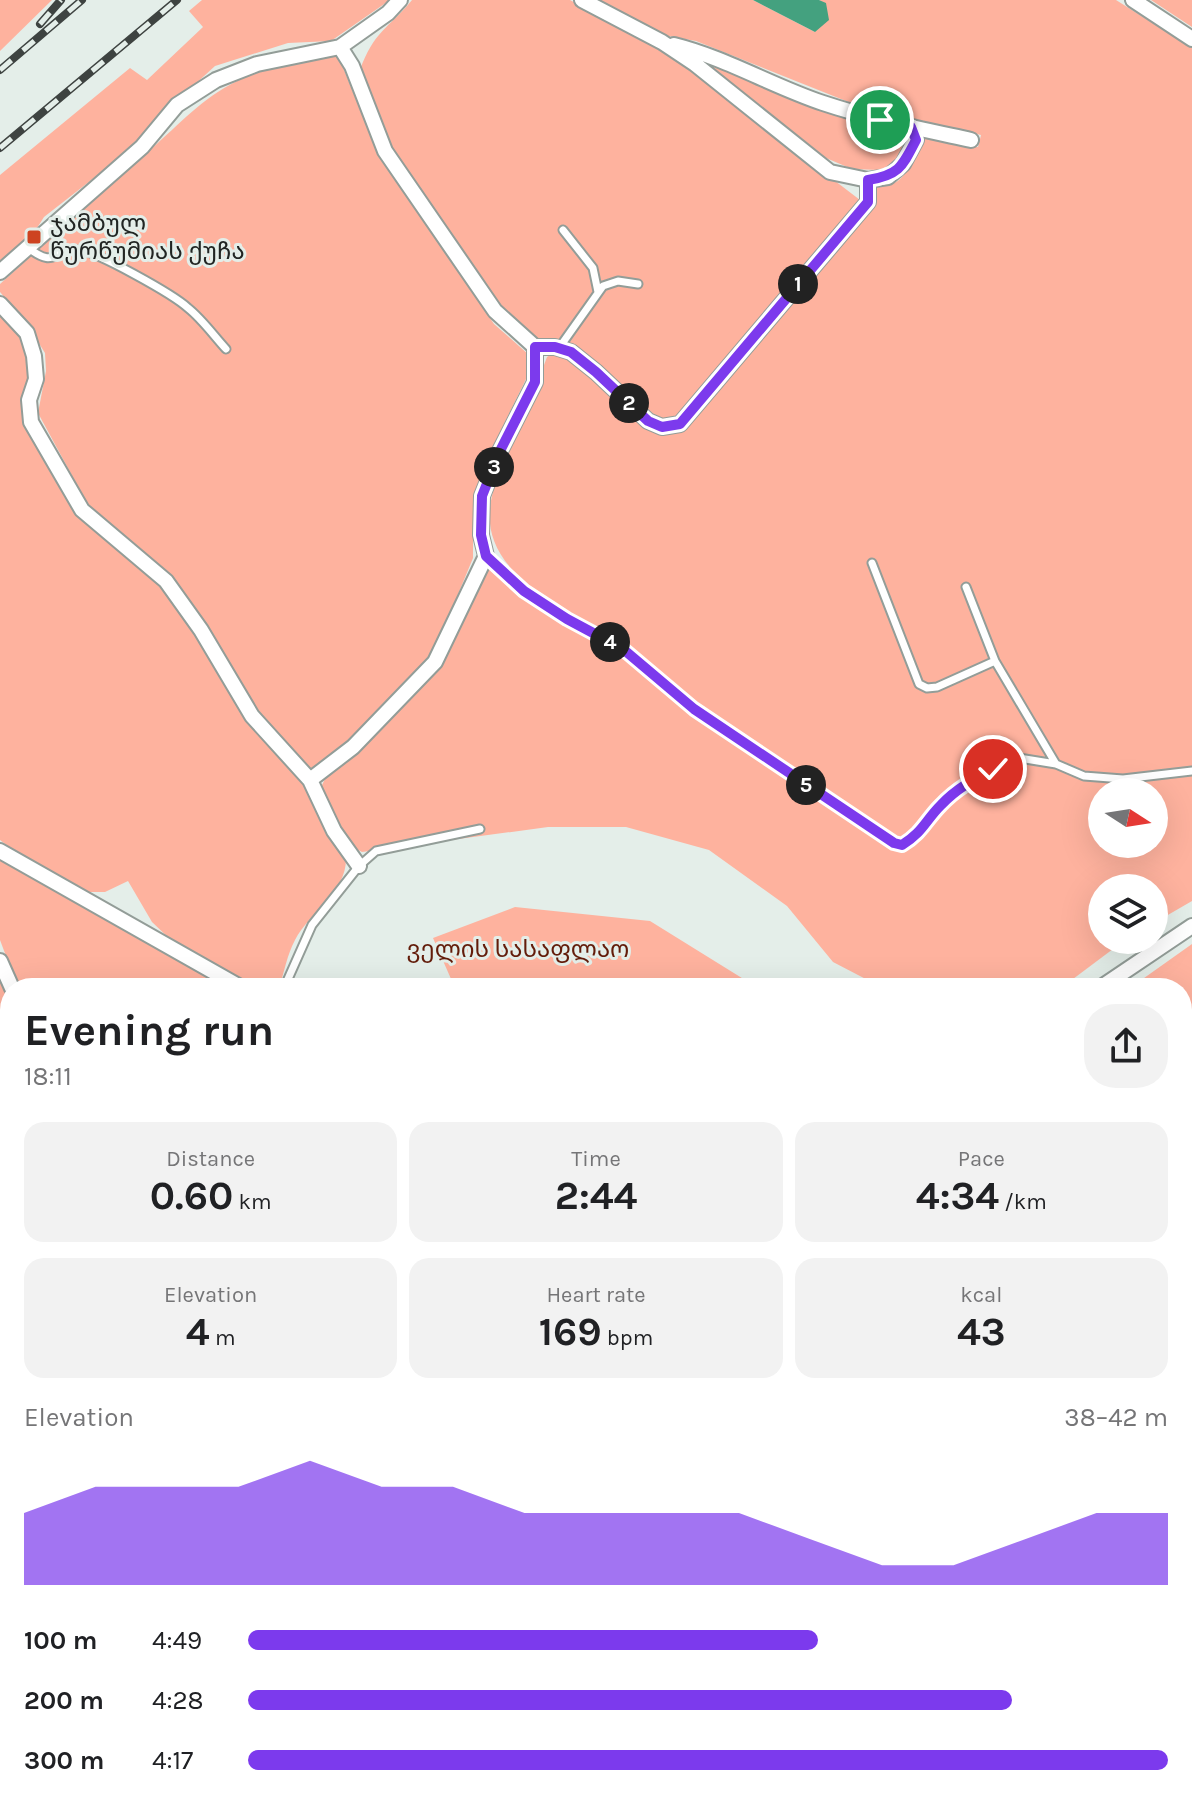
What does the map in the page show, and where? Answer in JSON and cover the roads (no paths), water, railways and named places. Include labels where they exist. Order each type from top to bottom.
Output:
[{"type":"street","points":[[0,272],[142,147],[177,105],[216,80],[257,64],[340,47],[388,13],[400,0]]},
{"type":"street","points":[[582,0],[662,42],[723,85],[830,172],[868,180],[888,177],[903,164],[916,140],[911,127]]},
{"type":"street","points":[[1133,0],[1192,39]]},
{"type":"street","points":[[662,42],[701,51],[821,102],[971,140]]},
{"type":"street","points":[[340,47],[352,66],[385,151],[495,311],[535,347],[571,352],[648,421],[662,427],[680,424],[868,202],[868,180]]},
{"type":"street","points":[[0,304],[27,333],[34,356],[36,379],[29,400],[31,422],[82,510],[166,581],[201,630],[252,716],[310,780],[334,831],[359,866]]},
{"type":"street","points":[[310,780],[353,747],[435,662],[486,556],[481,535],[482,496],[500,451],[535,382],[535,347]]},
{"type":"street","points":[[0,851],[225,978]]},
{"type":"street","points":[[1115,978],[1192,926]]},
{"type":"lane","points":[[563,230],[593,268],[598,292]]},
{"type":"lane","points":[[27,247],[41,257],[51,259],[79,250],[100,256],[187,307],[226,349]]},
{"type":"lane","points":[[559,348],[603,286],[618,281],[638,284]]},
{"type":"lane","points":[[486,556],[524,591],[567,619],[623,649],[694,709],[894,843],[902,845],[919,834],[940,805],[964,784],[1019,758],[1056,764],[1084,776],[1123,779],[1192,771]]},
{"type":"lane","points":[[872,563],[919,684],[927,688],[937,687],[995,661]]},
{"type":"lane","points":[[966,587],[995,661],[1056,764]]},
{"type":"lane","points":[[288,978],[312,925],[359,866],[376,851],[480,829]]},
{"type":"railway","points":[[40,24],[61,0]]},
{"type":"railway","points":[[0,70],[82,0]]},
{"type":"railway","points":[[0,148],[177,0]]},
{"type":"place","name":"ჯამბულ წურწუმიას ქუჩა","points":[[34,237]]},
{"type":"park label","name":"ველის სასაფლაო","points":[[518,949]]}]
